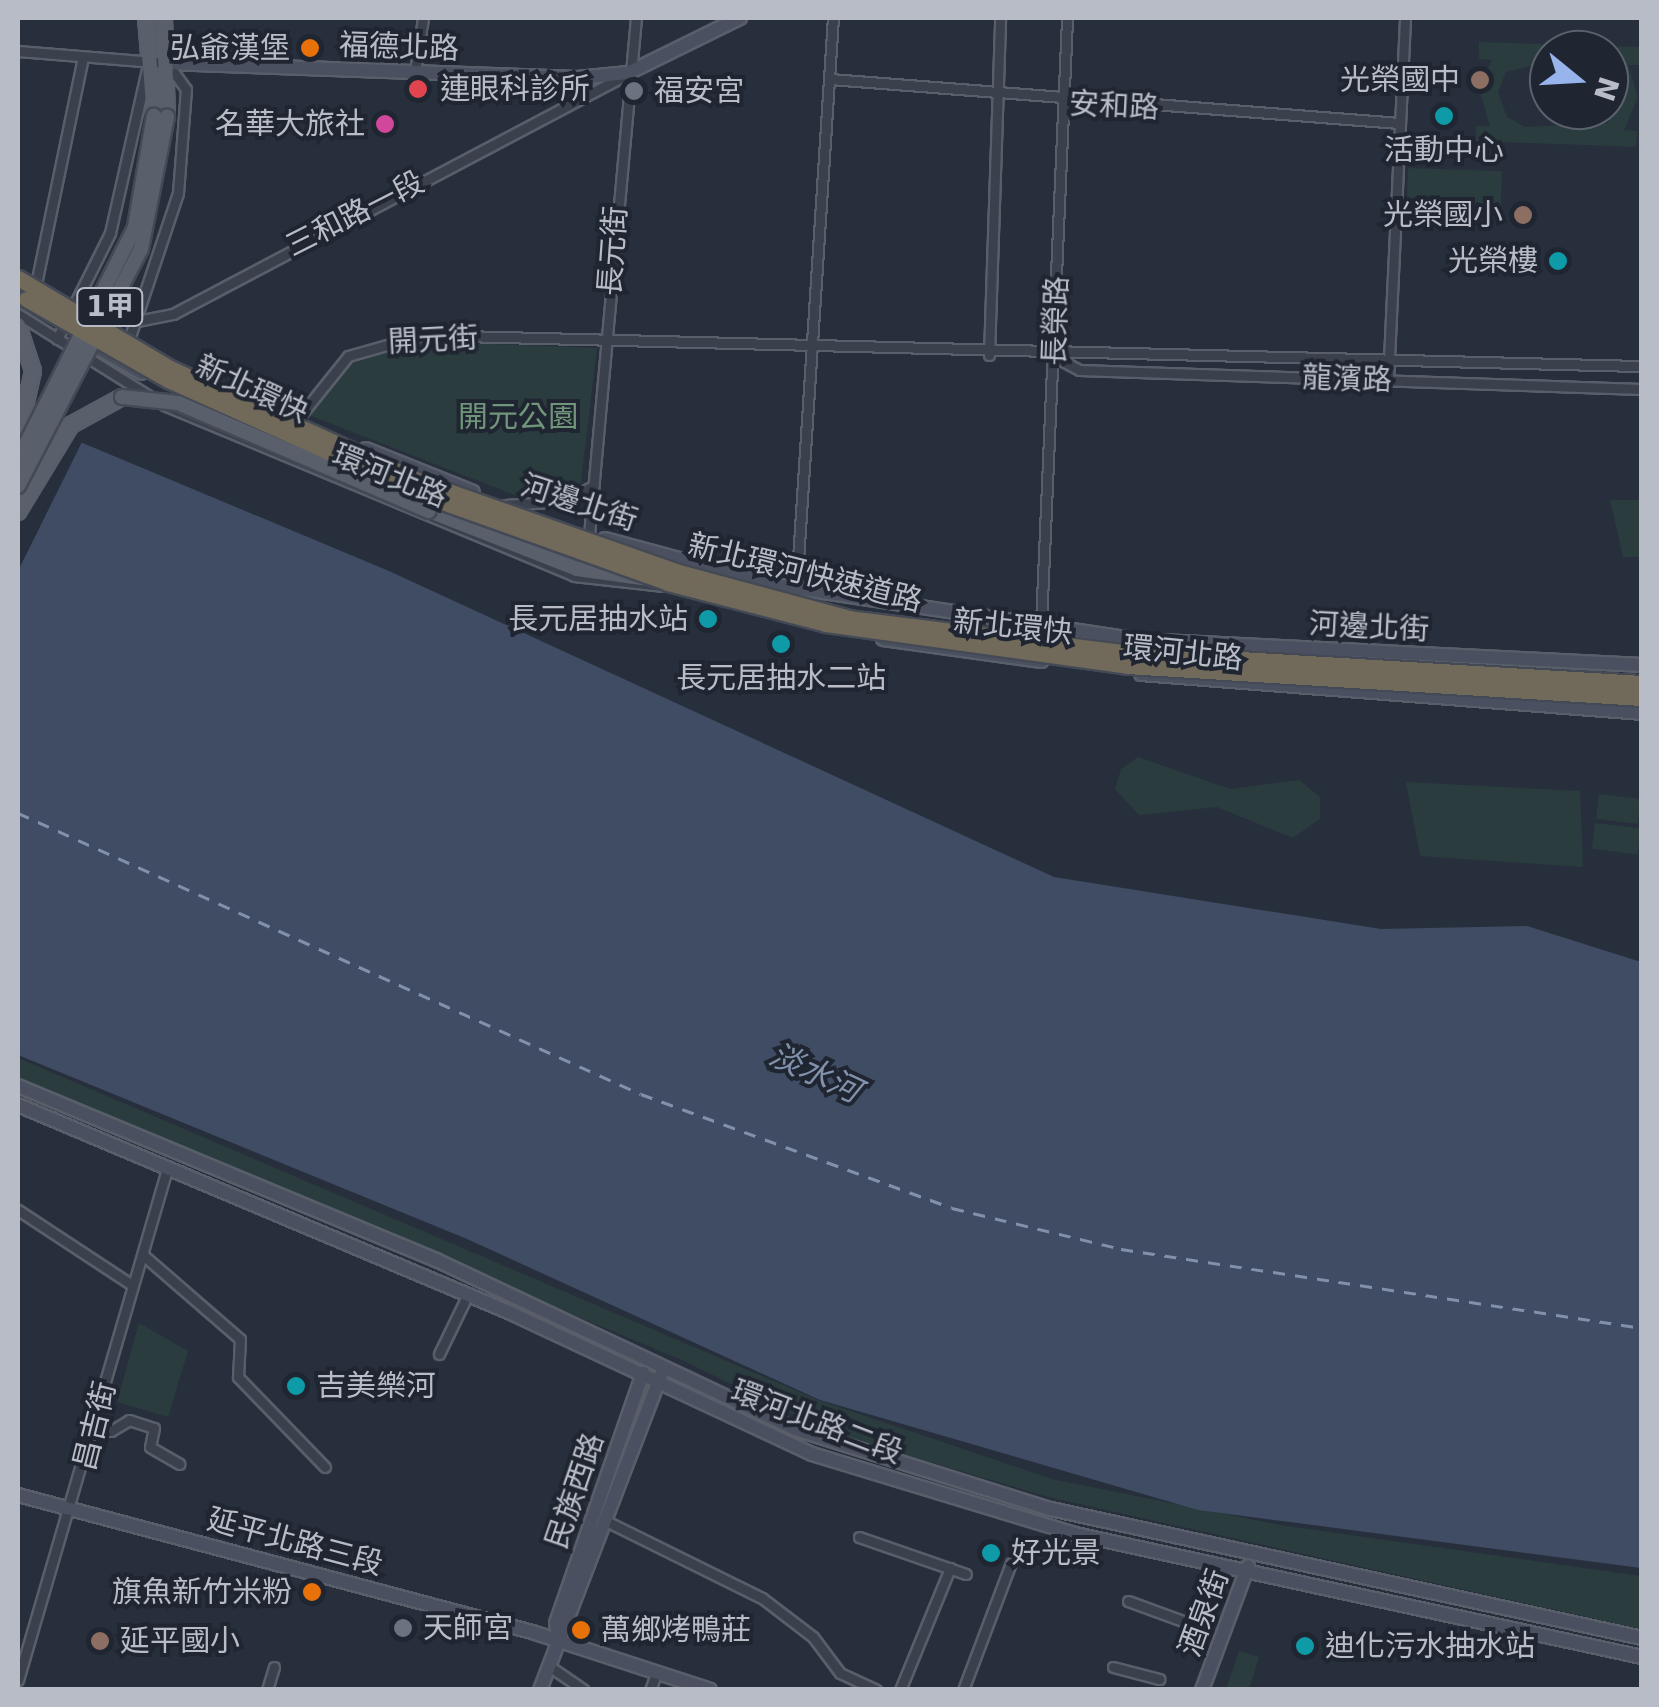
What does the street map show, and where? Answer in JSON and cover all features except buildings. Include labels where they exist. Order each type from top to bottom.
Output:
[{"type":"highway","name":"新北環河快速道路","points":[[18,274],[172,369],[420,481],[675,571],[849,618],[1124,652],[1642,684]]},
{"type":"highway","name":"新北環快","points":[[22,297],[168,380],[430,498],[668,583],[826,624],[1127,666],[1642,698]]},
{"type":"main road","name":"1甲","points":[[18,460],[134,226],[160,116],[149,63],[146,18]]},
{"type":"main road","name":"1甲","points":[[18,486],[140,249],[167,63],[164,18]]},
{"type":"main road","points":[[18,325],[33,372],[18,438]]},
{"type":"main road","points":[[18,512],[71,425],[140,395],[577,568],[640,578]]},
{"type":"street","points":[[415,72],[422,18]]},
{"type":"street","name":"長元街","points":[[589,535],[636,18]]},
{"type":"street","points":[[628,73],[740,18]]},
{"type":"street","points":[[790,618],[796,588],[834,18]]},
{"type":"street","points":[[989,354],[1002,97],[1000,18]]},
{"type":"street","name":"長榮路","points":[[1041,624],[1067,18]]},
{"type":"street","points":[[1388,380],[1404,18]]},
{"type":"street","points":[[18,51],[167,63],[186,89],[186,138],[168,236],[120,362],[92,362]]},
{"type":"street","points":[[36,284],[83,56]]},
{"type":"street","points":[[60,334],[122,196],[132,103],[149,63]]},
{"type":"street","name":"福德北路","points":[[167,63],[415,72],[628,73]]},
{"type":"street","name":"三和路一段","points":[[138,321],[174,314],[628,73]]},
{"type":"street","name":"安和路","points":[[830,79],[1063,104],[1399,123]]},
{"type":"street","name":"河邊北街","points":[[18,274],[128,342],[296,421],[504,505],[589,535],[796,588],[1215,646],[1642,665]]},
{"type":"street","points":[[82,292],[138,321]]},
{"type":"street","points":[[22,297],[60,334]]},
{"type":"street","points":[[18,314],[60,334]]},
{"type":"street","name":"環河北路","points":[[60,334],[92,362],[243,443],[574,576],[666,586]]},
{"type":"street","name":"環河北路","points":[[60,334],[466,520],[666,586],[790,618],[923,646],[1212,682],[1642,713]]},
{"type":"street","name":"開元街","points":[[296,421],[326,375],[387,338],[606,342]]},
{"type":"street","name":"龍濱路","points":[[606,342],[989,354],[1055,358],[1079,370],[1642,389]]},
{"type":"street","name":"龍濱路","points":[[1055,358],[1080,348],[1642,366]]},
{"type":"street","points":[[504,505],[566,501],[593,486]]},
{"type":"street","points":[[1212,682],[1215,646]]},
{"type":"street","name":"環河北路二段","points":[[18,1086],[648,1359],[795,1429],[1051,1509],[1642,1638]]},
{"type":"street","name":"環河北路二段","points":[[18,1105],[468,1294],[812,1454],[1028,1521],[1642,1657]]},
{"type":"street","name":"昌吉街","points":[[18,1680],[74,1509],[166,1170]]},
{"type":"street","points":[[18,1210],[132,1285]]},
{"type":"street","points":[[143,1255],[240,1340],[238,1377],[325,1467]]},
{"type":"street","points":[[439,1354],[468,1294]]},
{"type":"street","name":"民族西路","points":[[558,1640],[556,1623],[648,1359]]},
{"type":"street","name":"民族西路","points":[[540,1690],[665,1367]]},
{"type":"street","points":[[94,1426],[111,1431],[129,1420],[154,1428],[150,1447],[180,1464]]},
{"type":"street","name":"延平北路三段","points":[[18,1494],[558,1640],[710,1690]]},
{"type":"street","points":[[606,1521],[762,1598],[813,1637],[840,1673],[876,1690]]},
{"type":"street","points":[[859,1536],[966,1574]]},
{"type":"street","name":"酒泉街","points":[[1202,1690],[1251,1554]]},
{"type":"street","points":[[963,1690],[1011,1562]]},
{"type":"street","points":[[900,1690],[950,1568]]},
{"type":"street","points":[[1128,1601],[1184,1620]]},
{"type":"street","points":[[549,1666],[584,1690]]},
{"type":"street","points":[[1113,1667],[1160,1679]]},
{"type":"street","points":[[267,1690],[274,1668]]},
{"type":"street","points":[[650,1690],[656,1672]]},
{"type":"green space","points":[[1479,42],[1529,44],[1529,66],[1506,72],[1498,92],[1507,117],[1529,130],[1637,131],[1636,147],[1476,141],[1476,126],[1490,126],[1479,88],[1492,60],[1479,59]]},
{"type":"green space","points":[[1629,47],[1641,47],[1641,65],[1629,65]]},
{"type":"green space","points":[[1629,68],[1638,97],[1629,118]]},
{"type":"green space","points":[[1408,168],[1502,171],[1500,218],[1406,215]]},
{"type":"green space","name":"開元公園","points":[[413,341],[597,348],[580,490],[522,498],[306,414],[356,358]]},
{"type":"green space","points":[[1610,500],[1641,500],[1641,557],[1623,557]]},
{"type":"green space","points":[[1138,757],[1230,789],[1299,780],[1320,797],[1320,819],[1293,838],[1217,807],[1139,815],[1115,789],[1121,769]]},
{"type":"green space","points":[[1406,782],[1580,791],[1583,867],[1420,856]]},
{"type":"green space","points":[[1599,794],[1641,799],[1638,824],[1596,819]]},
{"type":"green space","points":[[1595,823],[1641,829],[1637,854],[1592,849]]},
{"type":"green space","points":[[18,1058],[818,1400],[1052,1479],[1280,1525],[1641,1576],[1641,1629],[1048,1497],[829,1432],[684,1361],[18,1082]]},
{"type":"green space","points":[[139,1323],[188,1351],[168,1417],[117,1402]]},
{"type":"green space","points":[[1239,1651],[1259,1657],[1249,1689],[1226,1689]]},
{"type":"water","name":"淡水河","points":[[18,416],[389,571],[1054,877],[1381,929],[1527,926],[1641,962],[1641,1568],[1198,1510],[820,1400],[467,1239],[18,1055]]},
{"type":"pier","points":[[18,411],[83,440],[18,571]]},
{"type":"ferry route","points":[[18,813],[641,1094],[952,1208],[1121,1249],[1642,1328]]},
{"type":"place","name":"弘爺漢堡","points":[[310,48]]},
{"type":"place","name":"光榮國中","points":[[1480,80]]},
{"type":"place","name":"連眼科診所","points":[[418,89]]},
{"type":"place","name":"福安宮","points":[[634,91]]},
{"type":"place","name":"活動中心","points":[[1444,116]]},
{"type":"place","name":"名華大旅社","points":[[385,124]]},
{"type":"place","name":"光榮國小","points":[[1523,215]]},
{"type":"place","name":"光榮樓","points":[[1558,261]]},
{"type":"place","name":"長元居抽水站","points":[[708,619]]},
{"type":"place","name":"長元居抽水二站","points":[[781,644]]},
{"type":"place","name":"吉美樂河","points":[[296,1386]]},
{"type":"place","name":"好光景","points":[[991,1553]]},
{"type":"place","name":"旗魚新竹米粉","points":[[312,1592]]},
{"type":"place","name":"天師宮","points":[[403,1628]]},
{"type":"place","name":"萬鄉烤鴨莊","points":[[581,1630]]},
{"type":"place","name":"延平國小","points":[[100,1641]]},
{"type":"place","name":"迪化污水抽水站","points":[[1305,1646]]}]
